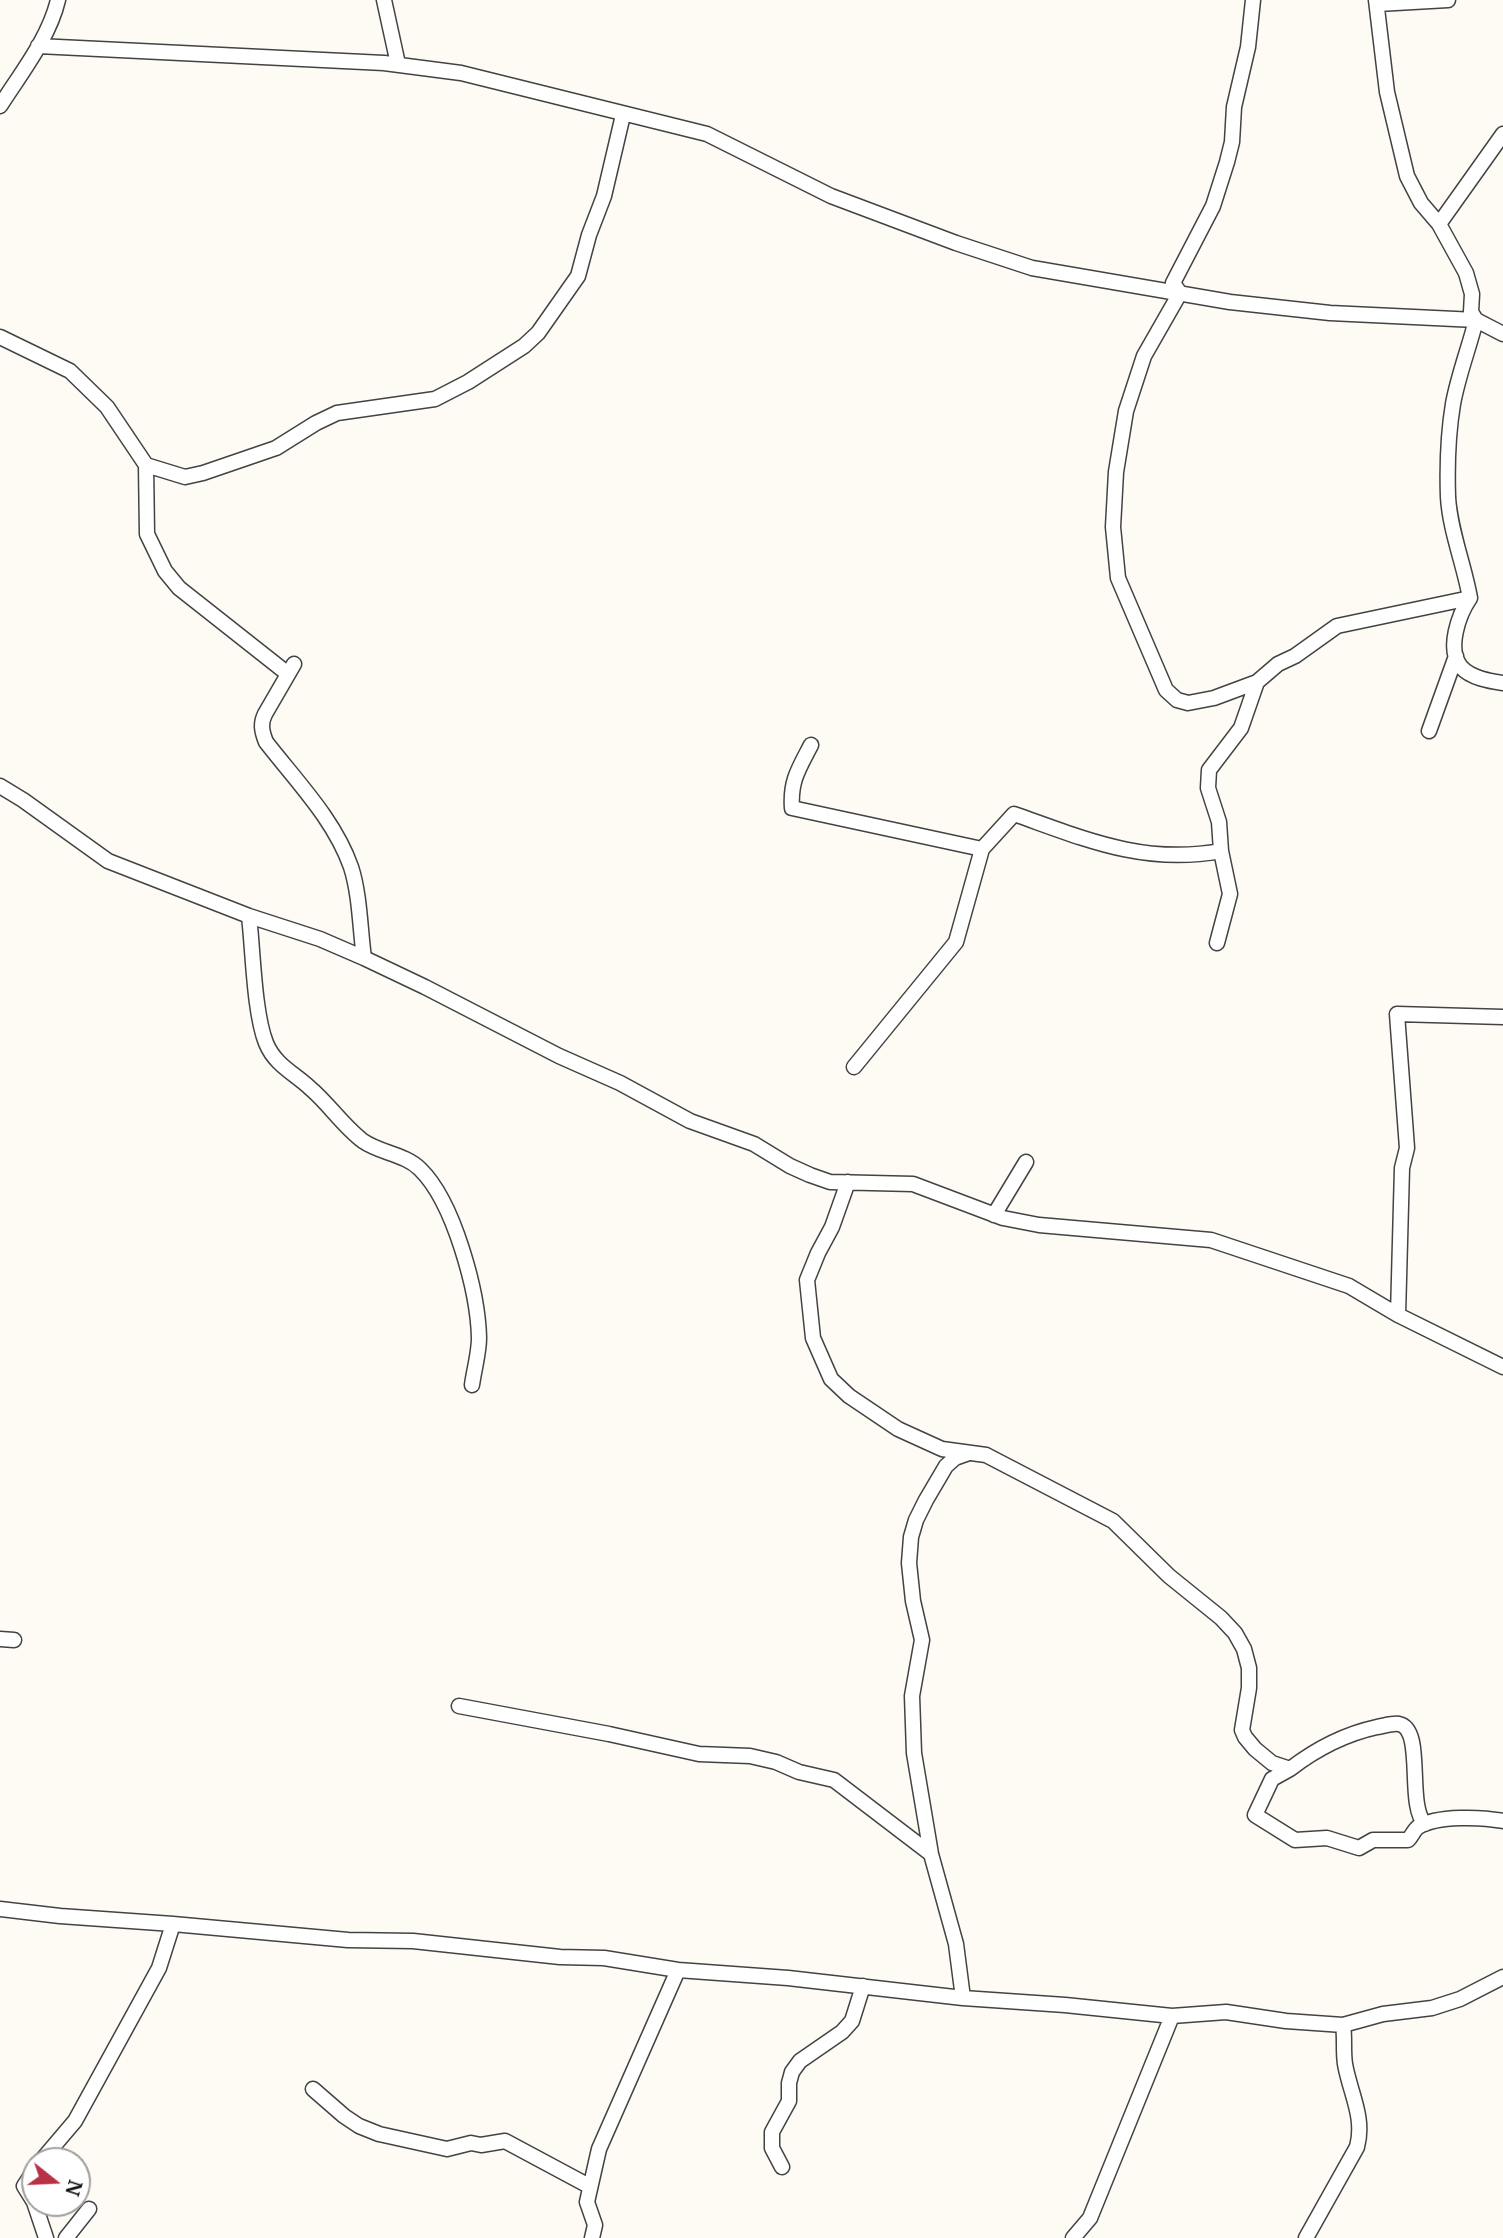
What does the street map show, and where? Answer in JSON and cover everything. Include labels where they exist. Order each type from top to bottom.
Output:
[{"type":"street","points":[[0,106],[38,46],[58,0]]},
{"type":"street","points":[[384,0],[398,64]]},
{"type":"street","points":[[1180,293],[1173,283],[1213,206],[1232,142],[1234,107],[1248,47],[1253,0]]},
{"type":"street","points":[[1448,0],[1377,2],[1387,92],[1407,176],[1421,203],[1439,224],[1466,273],[1472,294],[1471,312],[1476,320],[1454,402],[1449,465],[1448,498],[1470,598],[1461,611],[1455,638],[1456,656],[1461,667],[1472,675],[1503,683]]},
{"type":"street","points":[[38,46],[398,64],[461,73],[707,134],[831,196],[1019,264],[1230,302],[1330,313],[1476,320],[1503,334]]},
{"type":"street","points":[[146,465],[185,477],[203,473],[276,447],[337,413],[435,399],[468,382],[524,346],[538,333],[578,276],[589,235],[604,196],[623,115]]},
{"type":"street","points":[[1439,224],[1503,134]]},
{"type":"street","points":[[1180,293],[1144,356],[1126,411],[1116,472],[1113,527],[1118,578],[1166,690],[1177,700],[1188,703],[1214,698],[1257,682],[1278,664],[1295,656],[1337,626],[1470,598]]},
{"type":"street","points":[[0,337],[70,371],[107,407],[146,465],[147,534],[166,572],[179,588],[291,669],[265,714],[262,732],[266,742],[333,829],[351,868],[363,958]]},
{"type":"street","points":[[1429,731],[1456,656]]},
{"type":"street","points":[[1217,943],[1230,894],[1221,851],[1219,822],[1208,788],[1209,770],[1241,728],[1257,682]]},
{"type":"street","points":[[811,746],[796,772],[791,790],[792,807],[982,849]]},
{"type":"street","points":[[0,786],[108,861],[249,916],[320,939],[363,958],[559,1056],[620,1083],[690,1121],[754,1144],[810,1175],[830,1182],[913,1184],[994,1215],[1040,1225],[1211,1240],[1349,1286],[1398,1315],[1503,1367]]},
{"type":"street","points":[[854,1067],[956,942],[982,849],[1014,814],[1112,848],[1139,853],[1198,855],[1221,851]]},
{"type":"street","points":[[249,916],[259,1010],[266,1043],[276,1061],[310,1088],[363,1141],[418,1167],[432,1182],[448,1214],[466,1263],[477,1319],[479,1341],[472,1385]]},
{"type":"street","points":[[1398,1315],[1402,1168],[1407,1148],[1397,1014],[1503,1017]]},
{"type":"street","points":[[994,1215],[1026,1162]]},
{"type":"street","points":[[848,1182],[832,1227],[807,1280],[813,1338],[831,1379],[849,1396],[898,1429],[942,1449],[955,1458]]},
{"type":"street","points":[[942,1449],[986,1455],[1113,1521],[1170,1576],[1221,1618],[1235,1633],[1244,1649],[1249,1668],[1249,1688],[1242,1730],[1245,1737],[1272,1763],[1290,1769]]},
{"type":"street","points":[[963,1997],[956,1944],[931,1854],[914,1753],[911,1722],[914,1677],[922,1640],[913,1601],[909,1563],[911,1537],[916,1520],[946,1466],[955,1458],[970,1452]]},
{"type":"street","points":[[459,1706],[699,1754],[750,1756],[834,1780],[931,1854]]},
{"type":"street","points":[[1397,1724],[1404,1726],[1410,1734],[1419,1824],[1408,1840],[1373,1840],[1359,1848],[1327,1838],[1295,1840],[1255,1815],[1272,1779],[1336,1741],[1364,1730],[1397,1724]]},
{"type":"street","points":[[1419,1824],[1477,1817],[1503,1821]]},
{"type":"street","points":[[0,1909],[348,1940],[413,1941],[560,1957],[604,1958],[678,1970],[788,1978],[1172,2016],[1226,2012],[1286,2021],[1343,2025],[1383,2014],[1432,2008],[1460,1999],[1503,1977]]},
{"type":"street","points":[[53,2147],[75,2121],[159,1968],[173,1924]]},
{"type":"street","points":[[592,2238],[595,2225],[587,2202],[599,2149],[678,1970]]},
{"type":"street","points":[[782,2167],[772,2148],[772,2132],[789,2101],[792,2072],[800,2061],[842,2032],[852,2021],[863,1986]]},
{"type":"street","points":[[1073,2238],[1090,2218],[1172,2016]]},
{"type":"street","points":[[1306,2238],[1357,2147],[1361,2133],[1345,2062],[1343,2025]]},
{"type":"street","points":[[313,2089],[344,2116],[379,2134],[447,2149],[471,2143],[481,2145],[505,2141],[589,2186]]},
{"type":"street","points":[[39,2217],[46,2238]]},
{"type":"street","points":[[66,2238],[83,2217]]}]
